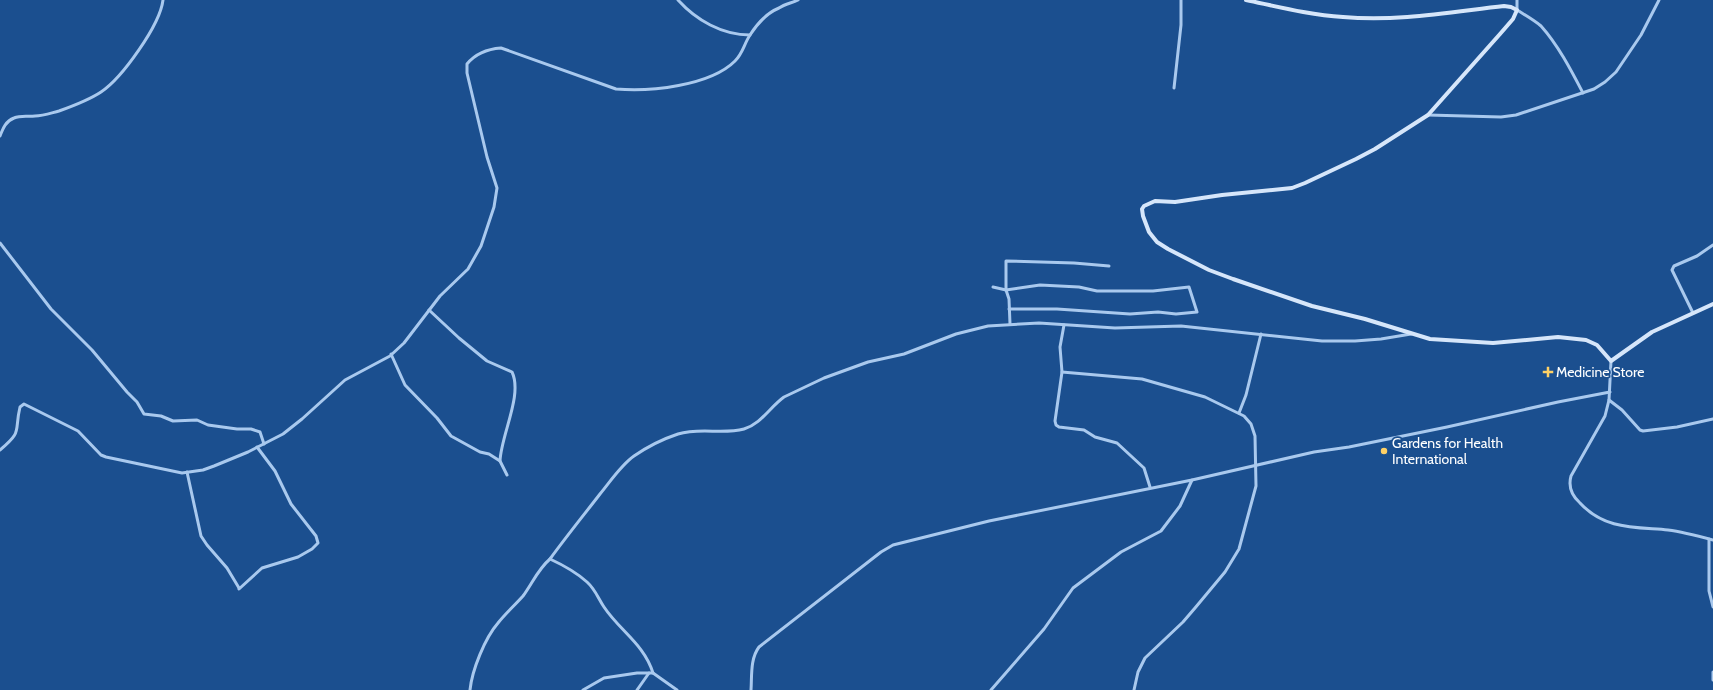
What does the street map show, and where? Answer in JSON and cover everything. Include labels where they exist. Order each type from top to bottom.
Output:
[{"type":"main road","points":[[1246,0],[1311,14],[1354,18],[1416,16],[1504,6],[1517,10],[1513,19],[1428,115],[1375,149],[1292,188],[1222,195],[1175,202],[1155,201],[1144,206],[1142,210],[1149,232],[1157,242],[1209,270],[1312,306],[1365,319],[1430,339],[1493,343],[1558,337],[1576,338],[1586,340],[1597,345],[1611,361],[1652,332],[1713,304]]},
{"type":"street","points":[[0,136],[7,123],[13,118],[20,116],[42,116],[94,96],[107,87],[120,75],[153,27],[161,13],[163,0]]},
{"type":"street","points":[[678,0],[691,13],[721,31],[750,35]]},
{"type":"street","points":[[0,450],[12,440],[16,434],[20,407],[24,404],[78,431],[101,455],[171,471],[187,472],[203,470],[257,448],[283,434],[293,427],[344,380],[391,354],[410,336],[447,288],[463,275],[481,246],[496,197],[497,188],[487,157],[466,73],[467,64],[474,57],[487,50],[501,48],[607,87],[640,90],[683,84],[717,73],[731,65],[739,57],[750,35],[769,14],[798,0]]},
{"type":"street","points":[[1174,88],[1176,84],[1181,25],[1181,0]]},
{"type":"street","points":[[1517,0],[1517,10],[1532,19],[1546,33],[1574,75],[1583,93]]},
{"type":"street","points":[[1428,115],[1501,117],[1516,115],[1594,89],[1616,72],[1641,35],[1659,0]]},
{"type":"street","points":[[0,243],[50,309],[92,350],[137,402],[144,414],[162,416],[173,421],[197,420],[206,424],[227,428],[251,429],[260,432],[264,444]]},
{"type":"street","points":[[1693,313],[1672,270],[1674,266],[1697,256],[1713,246]]},
{"type":"street","points":[[1010,324],[1009,298],[1006,290],[1006,261],[1074,263],[1109,266]]},
{"type":"street","points":[[993,287],[1006,290],[1040,286],[1079,287],[1097,291],[1153,291],[1189,287],[1197,312],[1176,314],[1158,312],[1130,314],[1057,309],[1009,309]]},
{"type":"street","points":[[429,310],[480,356],[487,361],[509,370],[514,376],[514,402],[505,431],[500,460]]},
{"type":"street","points":[[470,690],[475,669],[491,633],[497,624],[522,596],[543,565],[550,559],[578,521],[633,456],[650,446],[676,435],[695,430],[744,429],[761,419],[776,402],[784,397],[840,372],[868,362],[904,354],[950,336],[974,329],[1010,324],[1039,323],[1115,328],[1181,326],[1322,341],[1381,339],[1411,334]]},
{"type":"street","points":[[1064,325],[1060,347],[1062,372],[1055,421],[1056,425],[1059,427],[1084,430],[1095,437],[1117,443],[1144,468],[1150,487]]},
{"type":"street","points":[[1239,413],[1249,384],[1261,334]]},
{"type":"street","points":[[391,354],[405,385],[437,418],[451,436],[480,452],[500,460],[508,475]]},
{"type":"street","points":[[1611,361],[1610,392],[1605,416],[1571,476],[1569,485],[1578,502],[1588,512],[1604,521],[1623,527],[1668,530],[1711,540],[1709,591],[1713,607]]},
{"type":"street","points":[[1062,372],[1108,375],[1148,380],[1205,397],[1239,413],[1248,420],[1253,428],[1255,436],[1256,486],[1242,539],[1236,554],[1225,572],[1191,613],[1145,658],[1138,672],[1134,690]]},
{"type":"street","points":[[751,690],[752,663],[755,652],[882,552],[893,545],[989,521],[1150,487],[1192,480],[1314,452],[1349,447],[1610,392]]},
{"type":"street","points":[[1609,400],[1616,404],[1640,430],[1643,431],[1677,427],[1713,419]]},
{"type":"street","points":[[187,472],[201,536],[207,546],[227,568],[239,588],[262,568],[298,558],[318,543],[316,536],[291,504],[275,470],[257,448]]},
{"type":"street","points":[[991,690],[1044,629],[1073,588],[1121,552],[1161,531],[1180,506],[1192,480]]},
{"type":"street","points":[[550,559],[577,575],[592,587],[607,611],[622,629],[638,644],[653,673],[677,690]]},
{"type":"street","points":[[1713,672],[1713,680]]},
{"type":"street","points":[[583,690],[604,678],[637,673],[653,673]]},
{"type":"street","points":[[637,690],[649,673]]},
{"type":"place","name":"Medicine Store","points":[[1548,372]]},
{"type":"place","name":"Gardens for Health International","points":[[1384,451]]}]
